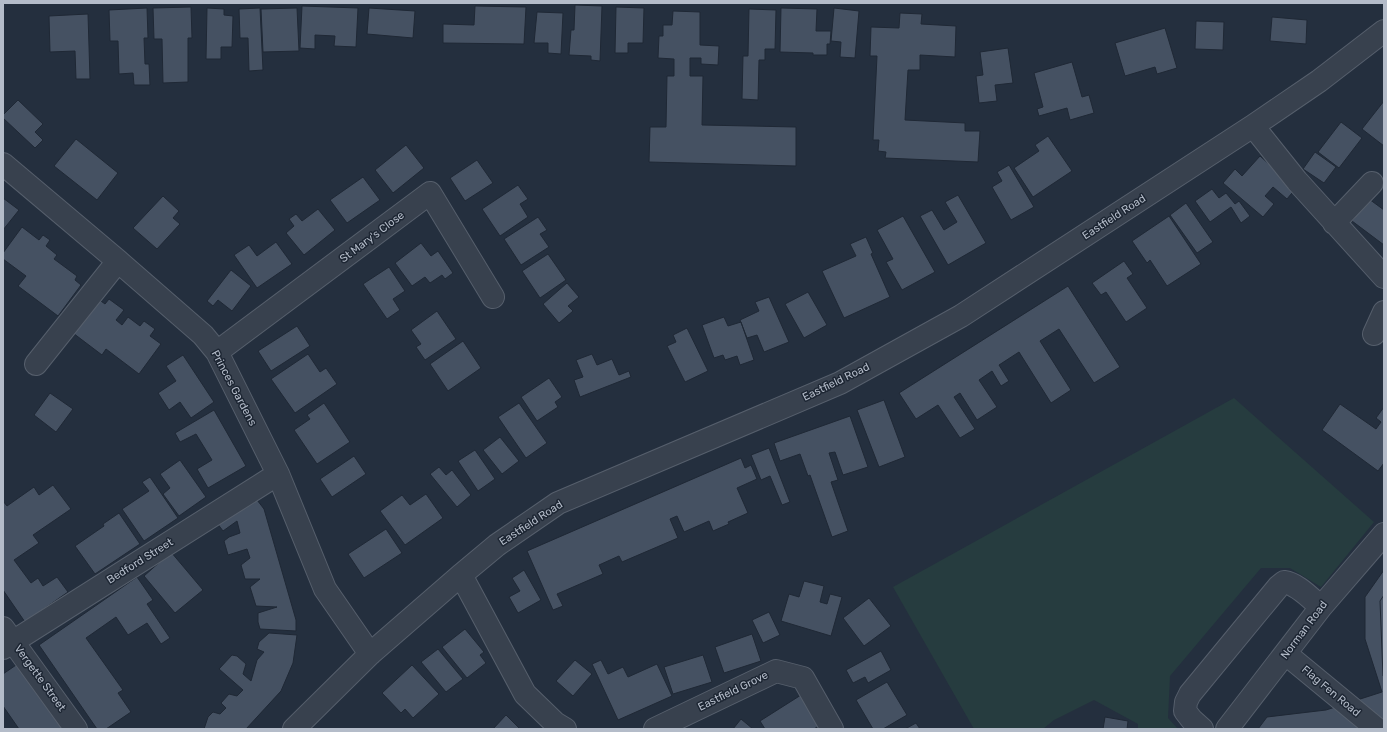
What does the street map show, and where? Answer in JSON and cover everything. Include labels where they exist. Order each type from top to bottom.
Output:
[{"type":"street","name":"Eastfield Road","points":[[294,729],[370,654],[461,575],[497,545],[558,504],[840,382],[961,316],[1253,126],[1319,81],[1384,31]]},
{"type":"street","points":[[1253,126],[1297,181],[1384,278]]},
{"type":"street","name":"Princes Gardens","points":[[3,164],[118,261],[202,335],[217,352],[278,474],[325,589],[370,654]]},
{"type":"street","points":[[1334,223],[1372,183]]},
{"type":"street","name":"St Mary's Close","points":[[217,352],[430,194],[493,297]]},
{"type":"street","points":[[36,364],[118,261]]},
{"type":"street","points":[[1374,334],[1384,312]]},
{"type":"street","name":"Bedford Street","points":[[6,639],[278,474]]},
{"type":"street","name":"Norman Road","points":[[1227,729],[1321,607],[1384,534]]},
{"type":"street","points":[[461,575],[525,694],[555,723],[565,729]]},
{"type":"street","points":[[1202,729],[1185,711],[1186,702],[1190,694],[1279,586],[1284,582],[1290,583],[1300,589],[1321,607]]},
{"type":"street","name":"Vergette Street","points":[[6,639],[76,729]]},
{"type":"street","name":"Flag Fen Road","points":[[1286,654],[1376,729]]},
{"type":"street","name":"Eastfield Grove","points":[[655,729],[776,671],[803,678],[832,729]]},
{"type":"green space","points":[[1234,398],[1374,522],[1321,587],[1290,568],[1261,568],[1170,676],[1168,718],[1178,729],[1138,729],[1138,724],[1094,700],[1054,720],[1043,729],[974,729],[893,587]]},
{"type":"building","points":[[575,5],[602,6],[600,61],[591,60],[591,56],[569,55],[571,30],[574,30]]},
{"type":"building","points":[[302,6],[358,8],[356,47],[334,46],[335,36],[315,35],[315,49],[300,48]]},
{"type":"building","points":[[475,6],[526,7],[524,44],[443,43],[443,24],[474,25]]},
{"type":"building","points":[[191,7],[192,38],[188,38],[188,82],[163,83],[162,39],[154,39],[153,8]]},
{"type":"building","points":[[616,7],[644,8],[643,43],[628,43],[628,53],[615,53]]},
{"type":"building","points":[[147,8],[148,38],[144,38],[145,64],[149,64],[150,85],[134,85],[133,73],[119,74],[118,41],[110,41],[109,10]]},
{"type":"building","points":[[207,8],[224,9],[224,15],[233,16],[232,47],[221,47],[221,59],[206,59]]},
{"type":"building","points":[[260,8],[263,70],[249,71],[248,38],[240,38],[239,9]]},
{"type":"building","points":[[297,8],[299,51],[263,52],[261,9]]},
{"type":"building","points":[[369,8],[415,11],[413,38],[367,34]]},
{"type":"building","points":[[781,8],[817,9],[816,31],[831,31],[830,44],[827,44],[827,55],[780,52]]},
{"type":"building","points":[[834,8],[859,11],[855,58],[840,57],[841,42],[831,41]]},
{"type":"building","points":[[749,9],[776,10],[775,49],[765,49],[765,60],[759,60],[758,100],[742,99],[743,56],[748,56]]},
{"type":"building","points":[[673,11],[700,12],[700,45],[719,46],[718,65],[701,64],[701,58],[690,58],[690,76],[703,76],[702,125],[796,127],[796,166],[649,162],[650,127],[666,127],[667,76],[674,76],[674,59],[658,58],[659,36],[663,36],[663,25],[672,25]]},
{"type":"building","points":[[537,12],[563,13],[561,54],[548,53],[548,43],[534,43]]},
{"type":"building","points":[[900,13],[922,14],[921,24],[956,26],[955,57],[920,55],[920,70],[908,70],[905,120],[965,123],[965,131],[980,131],[978,162],[885,158],[886,152],[878,151],[879,140],[873,140],[877,56],[870,56],[871,27],[899,28]]},
{"type":"building","points":[[88,14],[90,79],[76,79],[75,51],[50,52],[49,16]]},
{"type":"building","points":[[1272,17],[1307,20],[1306,44],[1270,41]]},
{"type":"building","points":[[1196,21],[1224,22],[1223,50],[1195,49]]},
{"type":"building","points":[[1165,28],[1177,68],[1157,74],[1155,67],[1125,76],[1115,43]]},
{"type":"building","points":[[1008,48],[1013,83],[995,85],[997,101],[979,103],[976,76],[983,75],[980,52]]},
{"type":"building","points":[[1072,62],[1082,97],[1089,95],[1094,113],[1070,120],[1067,108],[1039,116],[1037,109],[1043,107],[1034,73]]},
{"type":"building","points":[[18,100],[43,124],[35,132],[43,140],[35,148],[3,118],[3,115]]},
{"type":"building","points":[[1384,101],[1384,146],[1362,129]]},
{"type":"building","points":[[1341,122],[1362,138],[1339,168],[1318,152]]},
{"type":"building","points":[[1048,136],[1072,171],[1033,197],[1014,168],[1039,151],[1035,145]]},
{"type":"building","points":[[76,139],[118,173],[97,200],[54,166]]},
{"type":"building","points":[[406,145],[424,168],[393,193],[375,170]]},
{"type":"building","points":[[1315,152],[1336,167],[1324,183],[1303,169]]},
{"type":"building","points":[[1260,156],[1296,188],[1287,199],[1273,187],[1265,196],[1274,204],[1263,217],[1223,183],[1235,169],[1242,176]]},
{"type":"building","points":[[477,160],[493,183],[465,201],[450,178]]},
{"type":"building","points":[[1009,165],[1034,207],[1011,220],[992,187],[1002,181],[997,172]]},
{"type":"building","points":[[363,177],[380,200],[347,223],[330,200]]},
{"type":"building","points":[[518,185],[528,199],[520,204],[528,217],[500,236],[482,209]]},
{"type":"building","points":[[1212,189],[1219,198],[1226,193],[1235,204],[1239,201],[1250,216],[1241,223],[1231,207],[1210,222],[1195,201]]},
{"type":"building","points":[[958,195],[986,243],[948,265],[920,216],[932,210],[944,230],[957,222],[945,202]]},
{"type":"building","points":[[163,196],[179,211],[173,218],[180,224],[157,249],[133,228]]},
{"type":"building","points":[[3,198],[19,210],[3,230]]},
{"type":"building","points":[[1369,199],[1384,210],[1384,245],[1352,221]]},
{"type":"building","points":[[1186,203],[1213,242],[1197,253],[1170,215]]},
{"type":"building","points":[[318,209],[335,230],[304,255],[286,233],[294,226],[289,219],[296,214],[302,221]]},
{"type":"building","points":[[903,216],[935,272],[902,290],[886,262],[893,259],[877,230]]},
{"type":"building","points":[[1169,216],[1201,264],[1167,286],[1150,260],[1147,263],[1132,241]]},
{"type":"building","points":[[538,217],[547,230],[540,234],[549,247],[521,265],[504,239]]},
{"type":"building","points":[[22,227],[39,240],[43,235],[50,240],[46,246],[57,255],[54,259],[77,276],[75,280],[81,285],[58,316],[18,286],[26,276],[3,259],[3,253]]},
{"type":"building","points":[[866,237],[873,253],[871,254],[890,297],[844,318],[822,271],[856,256],[850,244]]},
{"type":"building","points":[[276,242],[292,264],[257,288],[234,255],[249,245],[257,256]]},
{"type":"building","points":[[421,243],[431,256],[438,251],[453,273],[445,279],[442,275],[430,283],[425,277],[412,286],[395,263]]},
{"type":"building","points":[[548,254],[566,280],[540,298],[522,271]]},
{"type":"building","points":[[1124,261],[1133,274],[1127,278],[1147,308],[1126,322],[1106,292],[1101,295],[1092,283]]},
{"type":"building","points":[[389,267],[405,291],[393,299],[400,310],[387,319],[363,284]]},
{"type":"building","points":[[231,270],[251,286],[232,311],[218,300],[213,306],[207,301]]},
{"type":"building","points":[[567,283],[579,297],[568,306],[573,311],[559,323],[543,304]]},
{"type":"building","points":[[1068,286],[1120,367],[1094,383],[1059,329],[1040,341],[1071,390],[1051,403],[1019,352],[999,365],[1009,381],[1001,386],[992,371],[979,380],[997,407],[977,420],[960,393],[954,397],[975,429],[960,438],[938,405],[916,419],[899,393]]},
{"type":"building","points":[[808,292],[827,325],[804,338],[785,304]]},
{"type":"building","points":[[94,296],[105,304],[109,299],[124,310],[116,320],[122,325],[128,317],[140,326],[144,321],[155,329],[150,336],[161,344],[139,374],[106,349],[102,355],[69,330]]},
{"type":"building","points":[[769,297],[789,342],[764,352],[757,335],[747,338],[740,320],[759,311],[755,302]]},
{"type":"building","points":[[437,311],[456,339],[425,360],[416,347],[421,344],[411,330]]},
{"type":"building","points":[[724,317],[728,326],[741,322],[754,360],[740,365],[737,356],[725,360],[723,355],[714,358],[702,325]]},
{"type":"building","points":[[297,326],[310,346],[271,371],[258,351]]},
{"type":"building","points":[[687,328],[708,371],[685,382],[667,346],[676,342],[673,335]]},
{"type":"building","points":[[463,341],[481,368],[448,391],[430,364]]},
{"type":"building","points":[[308,354],[320,372],[326,368],[337,384],[295,413],[271,379]]},
{"type":"building","points":[[592,354],[597,365],[612,359],[619,375],[629,371],[631,377],[580,397],[574,380],[583,377],[576,360]]},
{"type":"building","points":[[183,355],[214,402],[191,418],[180,402],[169,410],[158,393],[176,381],[166,366]]},
{"type":"building","points":[[549,378],[562,397],[555,402],[558,407],[537,421],[521,397]]},
{"type":"building","points":[[50,393],[73,409],[56,432],[34,415]]},
{"type":"building","points":[[884,400],[905,457],[879,467],[857,410]]},
{"type":"building","points":[[324,403],[350,442],[317,464],[294,430],[310,419],[307,415]]},
{"type":"building","points":[[519,403],[547,443],[526,458],[498,417]]},
{"type":"building","points":[[1340,404],[1376,429],[1381,422],[1376,418],[1384,407],[1384,463],[1378,471],[1322,430]]},
{"type":"building","points":[[214,410],[246,466],[208,488],[197,469],[212,460],[196,434],[180,442],[175,433]]},
{"type":"building","points":[[850,416],[868,467],[843,475],[835,452],[829,453],[838,480],[831,482],[848,531],[832,537],[810,475],[808,476],[800,454],[780,461],[774,443]]},
{"type":"building","points":[[500,437],[519,461],[502,474],[483,450]]},
{"type":"building","points":[[769,448],[790,502],[782,505],[770,476],[761,480],[751,455]]},
{"type":"building","points":[[475,450],[495,479],[478,491],[458,461]]},
{"type":"building","points":[[354,456],[366,474],[332,497],[320,479]]},
{"type":"building","points":[[741,458],[745,468],[751,465],[757,479],[737,488],[748,513],[713,531],[709,521],[684,532],[677,516],[670,519],[678,538],[622,562],[619,556],[599,565],[603,574],[557,594],[563,606],[553,610],[527,551]]},
{"type":"building","points":[[180,460],[206,497],[179,516],[163,494],[170,488],[160,474]]},
{"type":"building","points":[[439,467],[446,475],[452,470],[471,495],[457,507],[430,474]]},
{"type":"building","points":[[150,477],[178,518],[144,541],[122,509],[149,491],[142,482]]},
{"type":"building","points":[[53,485],[71,509],[33,535],[39,543],[14,560],[31,583],[38,578],[43,586],[57,577],[68,592],[25,622],[3,590],[3,501],[7,506],[34,487],[39,495]]},
{"type":"building","points":[[426,494],[443,518],[405,545],[380,511],[402,495],[410,505]]},
{"type":"building","points":[[254,496],[264,509],[296,620],[296,631],[260,629],[258,613],[277,607],[256,606],[250,587],[260,579],[245,579],[241,565],[250,558],[247,549],[228,555],[224,541],[229,537],[240,533],[237,521],[223,531],[217,523]]},
{"type":"building","points":[[119,513],[140,544],[95,574],[75,546],[104,526],[103,524]]},
{"type":"building","points":[[386,529],[402,553],[364,578],[348,554]]},
{"type":"building","points":[[171,552],[203,590],[175,613],[144,576]]},
{"type":"building","points":[[524,570],[541,600],[518,613],[509,597],[520,591],[512,578]]},
{"type":"building","points":[[1384,570],[1384,729],[1258,729],[1267,717],[1326,710],[1382,692],[1365,639],[1365,597]]},
{"type":"building","points":[[137,577],[153,600],[147,604],[170,638],[161,644],[147,623],[128,635],[116,617],[86,638],[123,690],[118,693],[131,712],[106,729],[97,729],[39,645]]},
{"type":"building","points":[[804,581],[824,586],[820,602],[827,604],[830,594],[842,597],[831,636],[781,621],[789,594],[799,597]]},
{"type":"building","points":[[1384,595],[1384,677],[1380,601]]},
{"type":"building","points":[[869,598],[891,626],[864,646],[843,618]]},
{"type":"building","points":[[769,612],[780,635],[763,643],[752,620]]},
{"type":"building","points":[[465,629],[484,652],[480,655],[486,663],[467,678],[442,647]]},
{"type":"building","points":[[269,633],[297,635],[293,663],[281,691],[246,729],[204,729],[208,717],[213,712],[220,714],[226,708],[221,703],[229,694],[237,696],[243,690],[219,669],[232,655],[237,656],[246,664],[243,674],[251,681],[257,660],[264,652],[257,649],[259,642]]},
{"type":"building","points":[[752,634],[761,661],[724,673],[715,647]]},
{"type":"building","points":[[438,649],[463,679],[446,692],[421,662]]},
{"type":"building","points":[[881,651],[891,670],[868,683],[865,677],[853,683],[846,670]]},
{"type":"building","points":[[703,655],[712,682],[673,694],[664,667]]},
{"type":"building","points":[[575,660],[592,674],[573,696],[556,681]]},
{"type":"building","points":[[601,660],[608,674],[623,667],[628,677],[657,664],[672,696],[618,720],[592,664]]},
{"type":"building","points":[[19,663],[65,729],[19,729],[3,706],[3,674]]},
{"type":"building","points":[[412,665],[439,694],[413,718],[405,709],[401,713],[382,693]]},
{"type":"building","points":[[887,682],[907,715],[883,729],[873,729],[856,700]]},
{"type":"building","points":[[801,695],[820,725],[814,729],[765,729],[760,721]]},
{"type":"building","points":[[506,715],[520,729],[493,729]]},
{"type":"building","points":[[1105,717],[1128,721],[1127,729],[1103,729]]},
{"type":"building","points":[[741,719],[753,729],[733,729]]},
{"type":"building","points":[[916,723],[920,729],[905,729]]}]
